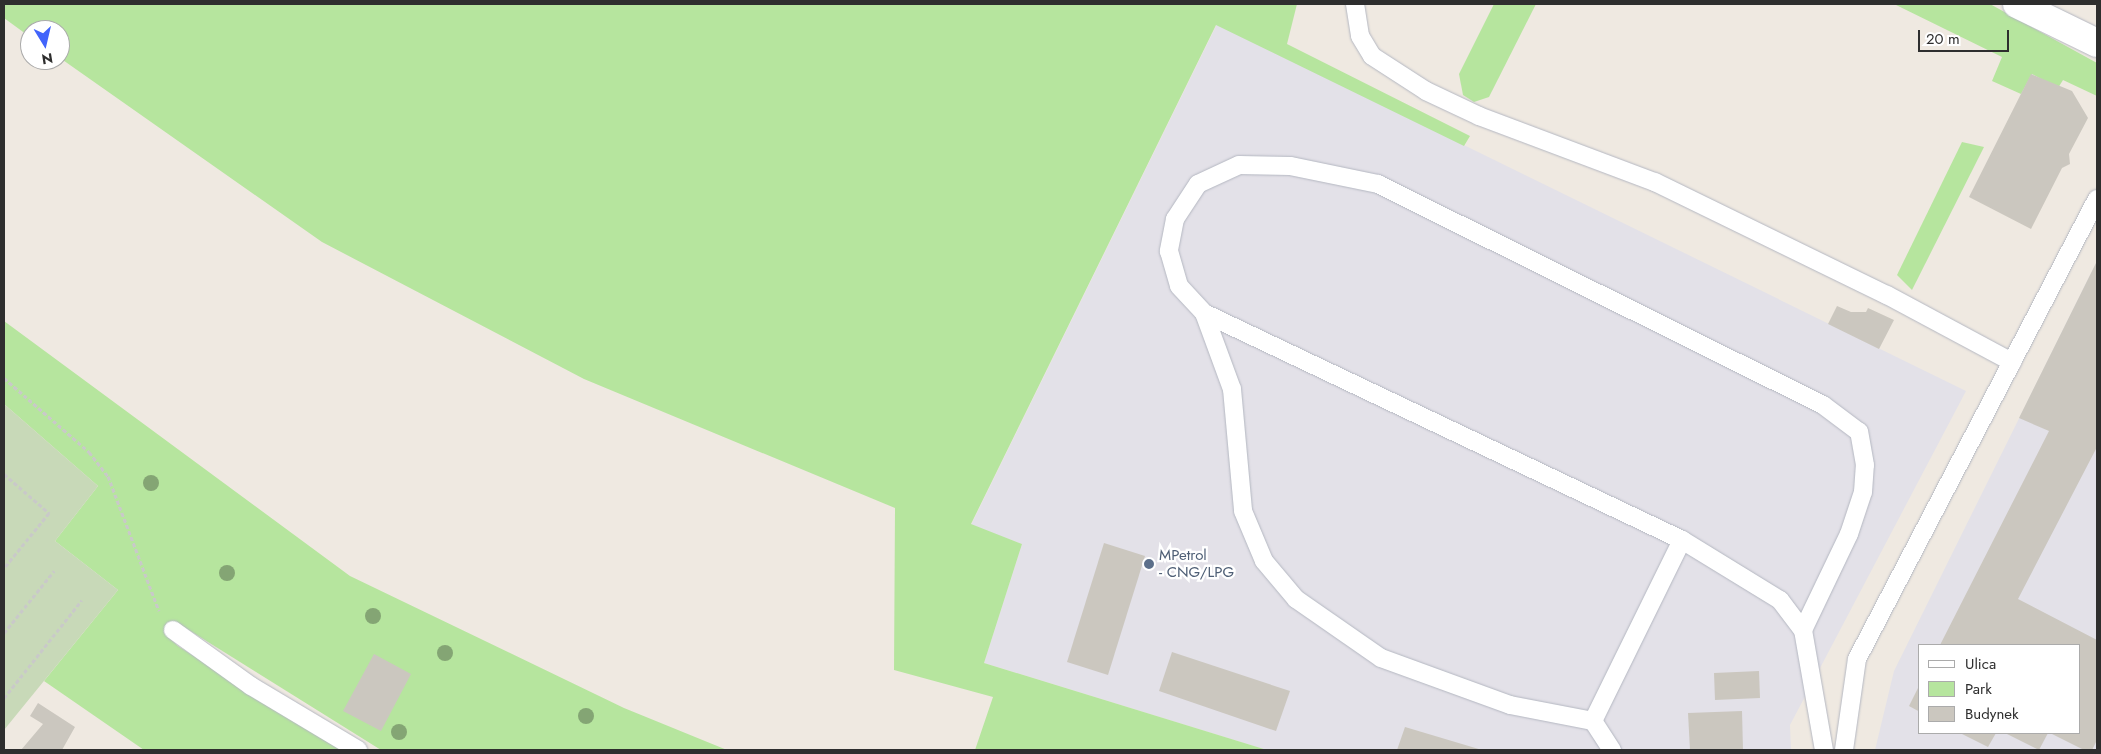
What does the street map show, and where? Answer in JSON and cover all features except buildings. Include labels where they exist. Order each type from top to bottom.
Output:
[{"type":"street","points":[[2017,4],[2097,44]]},
{"type":"lane","points":[[1355,4],[1360,36],[1372,56],[1426,91],[1479,116],[1655,182],[1887,295],[2012,362]]},
{"type":"lane","points":[[1803,630],[1849,534],[1864,474],[1859,432],[1823,405],[1378,184],[1290,166],[1239,165],[1198,184],[1175,219],[1170,251],[1179,286],[1204,313],[1682,540],[1780,600],[1803,630],[1824,750]]},
{"type":"lane","points":[[1844,750],[1857,659],[2097,199]]},
{"type":"lane","points":[[1204,313],[1232,389],[1243,511],[1264,561],[1296,599],[1381,658],[1510,705],[1593,721],[1612,750]]},
{"type":"lane","points":[[1593,721],[1682,540]]},
{"type":"lane","points":[[173,630],[251,686],[358,750]]},
{"type":"path","points":[[4,378],[89,452],[108,476],[158,609],[173,630]]},
{"type":"path","points":[[4,474],[48,513],[4,568]]},
{"type":"path","points":[[4,633],[54,571]]},
{"type":"path","points":[[4,698],[82,600]]},
{"type":"shaded area","points":[[1217,24],[1966,391],[1790,725],[1791,750],[1267,750],[984,663],[1022,544],[971,525]]},
{"type":"shaded area","points":[[2097,261],[2097,750],[1875,750],[1894,671]]},
{"type":"green space","points":[[4,4],[1297,4],[1287,44],[1470,136],[1464,146],[1216,25],[971,524],[1022,544],[984,663],[1267,750],[975,750],[993,697],[894,670],[895,508],[584,379],[322,242],[70,65],[70,20],[20,20],[20,30],[4,18]]},
{"type":"green space","points":[[1494,4],[1536,4],[1489,97],[1474,102],[1463,95],[1459,74]]},
{"type":"green space","points":[[1894,4],[1990,4],[2097,63],[2097,96],[2063,80],[2058,88],[2032,74],[2021,94],[1992,81],[2002,57]]},
{"type":"green space","points":[[1962,142],[1984,147],[1912,290],[1897,275]]},
{"type":"green space","points":[[4,321],[350,576],[624,708],[727,750],[381,750],[176,622],[164,633],[178,646],[342,750],[144,750],[44,681],[118,590],[55,541],[98,486],[4,404]]},
{"type":"green space","points":[[4,404],[98,486],[55,541],[118,590],[4,730]]},
{"type":"place","name":"MPetrol - CNG/LPG","points":[[1149,564]]}]
